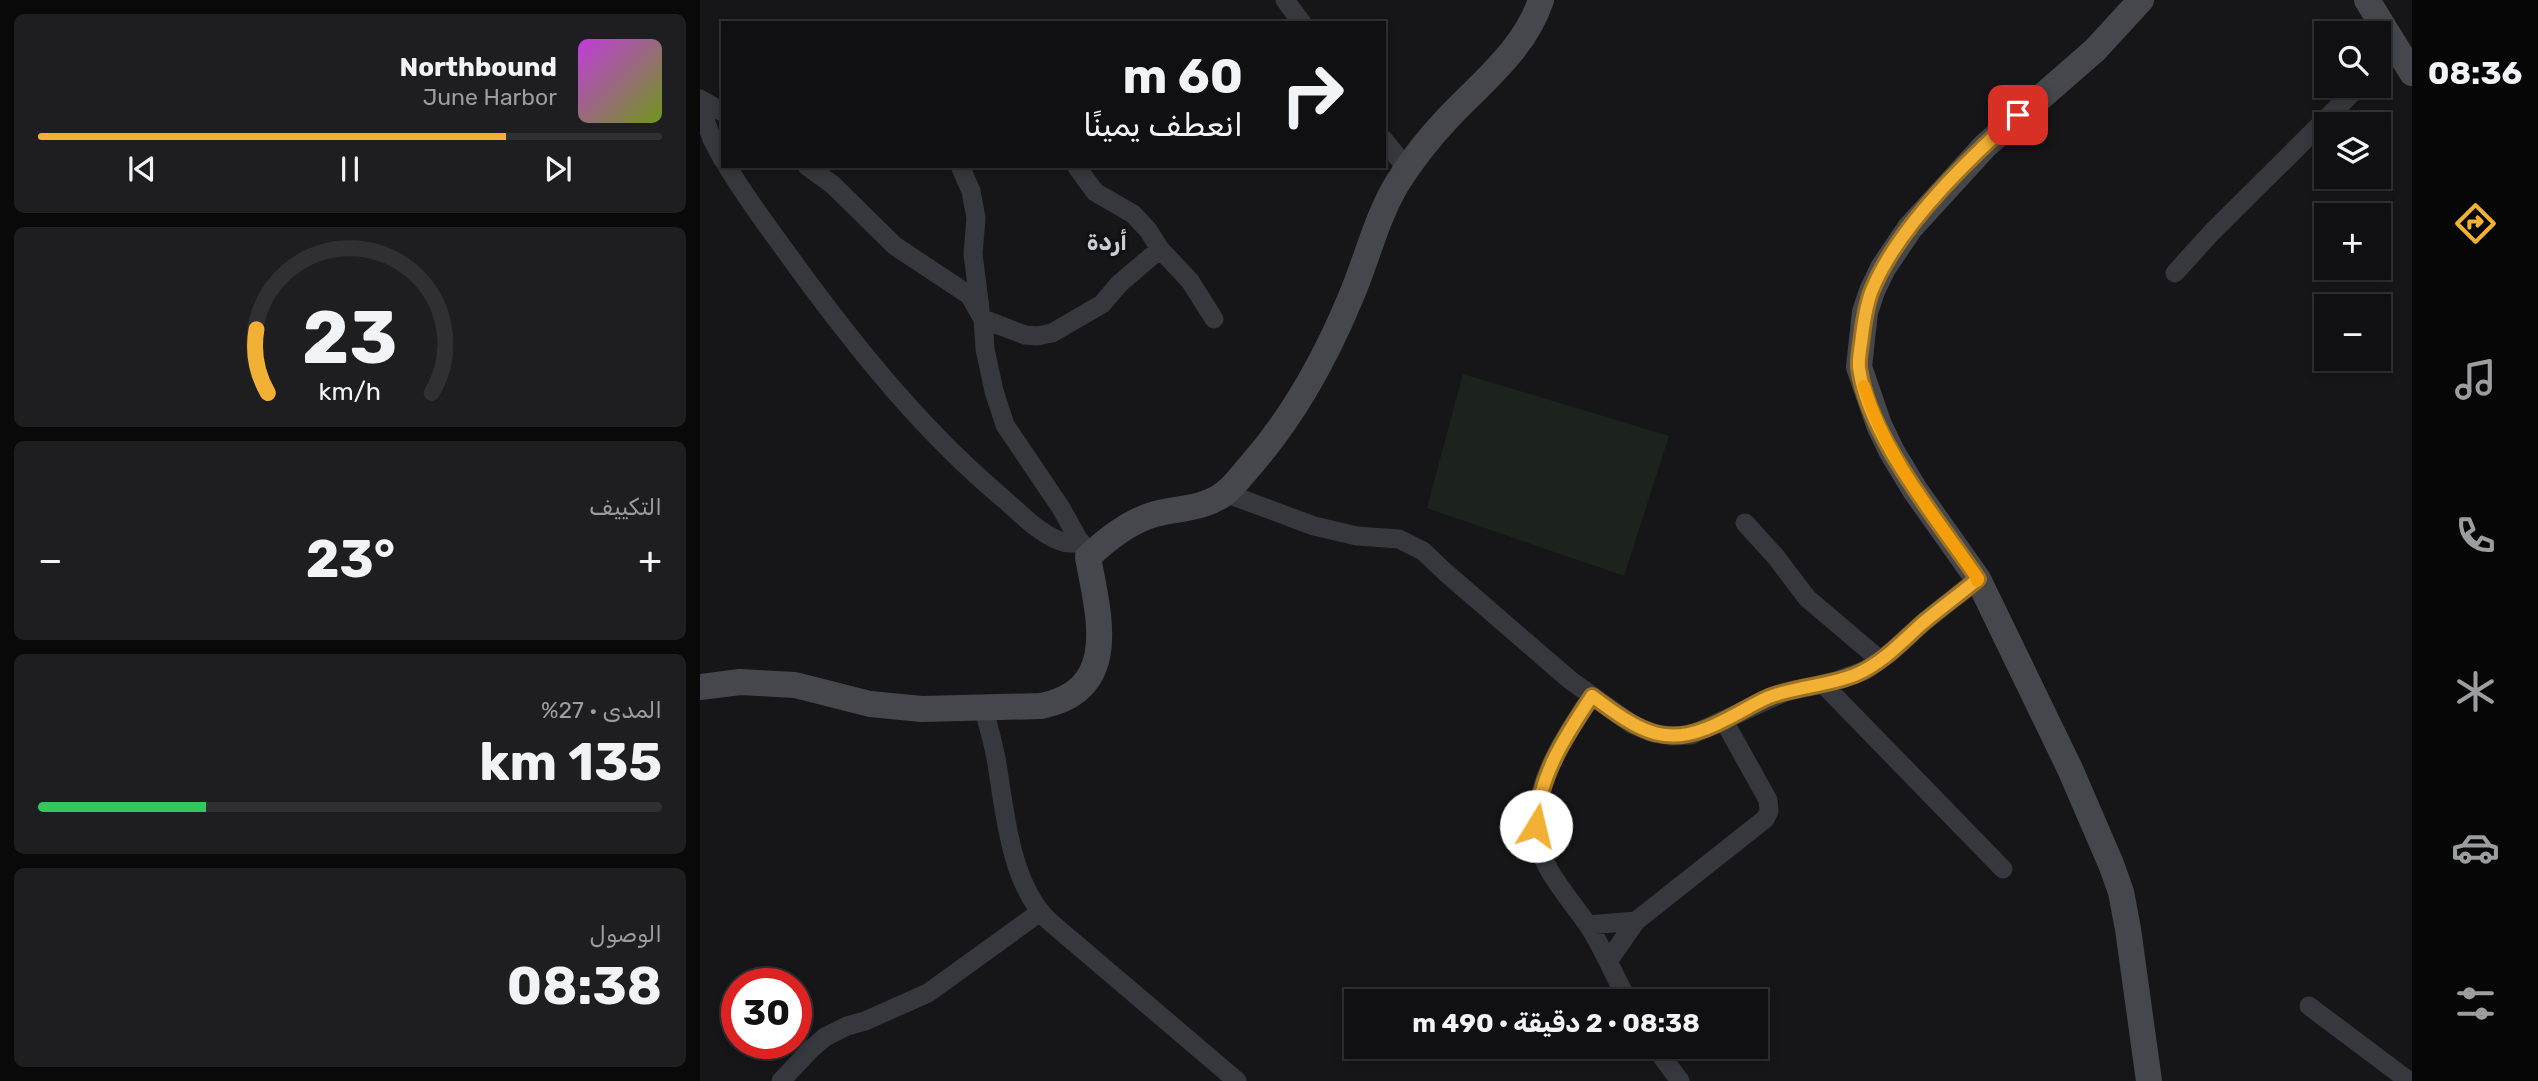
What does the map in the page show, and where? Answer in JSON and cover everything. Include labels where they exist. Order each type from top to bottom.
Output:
[{"type":"street","points":[[1286,0],[1301,21]]},
{"type":"street","points":[[2141,0],[2095,50],[2005,127],[1948,183],[1910,228],[1882,268],[1865,312],[1859,367],[1879,425],[1915,490],[1978,579],[2070,769],[2111,864],[2121,892],[2136,974],[2149,1081]]},
{"type":"street","points":[[2367,0],[2405,62]]},
{"type":"street","points":[[728,168],[815,292],[874,368],[934,436],[1042,531],[1061,542],[1085,549],[1106,541],[1154,514],[1200,505],[1225,494],[1290,417],[1336,331],[1385,207],[1407,169],[1445,121],[1498,68],[1545,3]]},
{"type":"street","points":[[2175,273],[2212,232],[2347,98]]},
{"type":"street","points":[[700,99],[721,111]]},
{"type":"street","points":[[700,106],[721,156]]},
{"type":"street","points":[[1386,143],[1407,169]]},
{"type":"street","points":[[810,168],[833,185],[895,246],[962,289],[981,315],[1025,335],[1052,333],[1102,304],[1119,284],[1160,249]]},
{"type":"street","points":[[700,687],[740,682],[795,685],[870,704],[922,709],[1027,707],[1053,704],[1069,696],[1096,665],[1100,640],[1085,549],[1005,425],[992,381],[985,349],[973,254],[976,218],[971,191],[961,168]]},
{"type":"street","points":[[1077,168],[1095,192],[1133,214],[1148,230],[1160,249],[1190,281],[1214,319]]},
{"type":"street","points":[[1225,494],[1314,526],[1357,536],[1399,539],[1412,545],[1431,557],[1570,681],[1633,725],[1653,733],[1671,736],[1691,734],[1785,692],[1853,676],[1880,660],[1978,579]]},
{"type":"street","points":[[1745,523],[1776,557],[1807,598],[1880,660]]},
{"type":"street","points":[[1823,684],[2003,869]]},
{"type":"street","points":[[1592,696],[1557,752],[1536,809],[1536,826],[1548,869],[1588,925],[1622,989]]},
{"type":"street","points":[[983,706],[1014,851],[1025,886],[1040,912],[1237,1081]]},
{"type":"street","points":[[1609,960],[1636,921],[1759,825],[1769,811],[1768,800],[1724,721]]},
{"type":"street","points":[[781,1081],[825,1037],[928,993],[1040,912]]},
{"type":"street","points":[[1588,925],[1636,921]]},
{"type":"street","points":[[2309,1006],[2409,1081]]},
{"type":"street","points":[[1664,1059],[1680,1081]]},
{"type":"shaded area","points":[[1463,374],[1669,436],[1624,576],[1427,508]]},
{"type":"slow traffic","points":[[1864,386],[1892,452],[1977,581]]},
{"type":"district","name":"أردة","points":[[1107,242]]},
{"type":"route","points":[[1536,826],[1536,809],[1557,752],[1592,696],[1633,725],[1653,733],[1671,736],[1691,734],[1785,692],[1836,681],[1866,670],[1978,579],[1915,490],[1892,452],[1868,399],[1859,367],[1861,341],[1865,312],[1882,268],[1910,228],[1948,183],[2018,115]]}]
